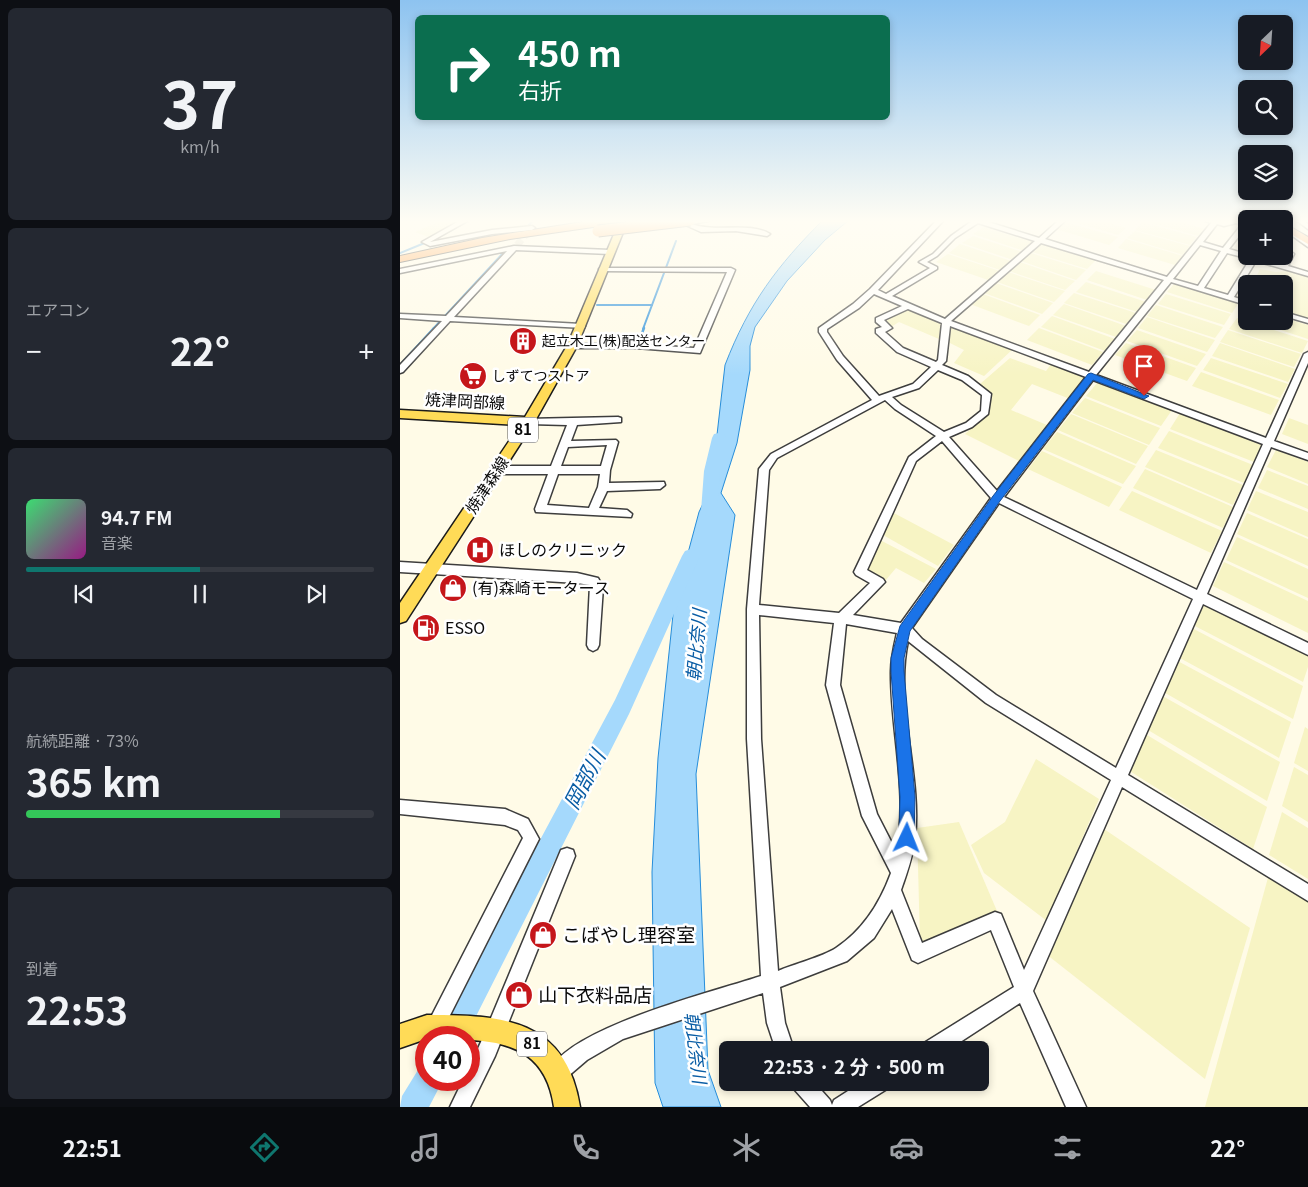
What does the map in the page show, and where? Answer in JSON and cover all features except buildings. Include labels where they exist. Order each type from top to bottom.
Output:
[{"type":"main road","name":"焼津森線","points":[[400,616],[497,470],[572,346],[602,272]]},
{"type":"main road","name":"焼津岡部線","points":[[400,414],[528,421]]},
{"type":"main road","name":"81","points":[[480,1029],[520,1037],[544,1051],[559,1071],[567,1107]]},
{"type":"main road","name":"81","points":[[400,1036],[415,1031]]},
{"type":"street","points":[[400,370],[491,272]]},
{"type":"street","points":[[572,346],[636,346],[697,351],[730,272]]},
{"type":"street","points":[[891,272],[856,306],[825,326],[823,332],[840,358],[882,398],[943,436],[997,498],[1308,649]]},
{"type":"street","points":[[886,296],[929,272]]},
{"type":"street","points":[[782,1041],[763,985],[754,739],[753,609],[764,469],[769,461],[882,398],[916,386],[942,361],[946,322],[1004,272]]},
{"type":"street","points":[[1142,272],[1238,300]]},
{"type":"street","points":[[559,1071],[580,1053],[598,1042],[632,1027],[763,985],[841,955],[868,932],[881,914],[893,890],[907,838],[908,818],[897,671],[904,630],[997,498],[1091,376],[1177,272]]},
{"type":"street","points":[[1200,289],[1211,272]]},
{"type":"street","points":[[1230,298],[1243,272]]},
{"type":"street","points":[[873,291],[906,307],[1308,457]]},
{"type":"street","points":[[899,873],[870,816],[833,685],[841,618],[879,582],[860,572],[912,459],[943,436],[969,425],[985,412],[987,394],[965,378],[900,350],[879,332],[888,328],[879,320],[906,307]]},
{"type":"street","points":[[400,316],[581,326]]},
{"type":"street","points":[[1293,317],[1308,322]]},
{"type":"street","points":[[945,1041],[1024,991],[1118,776],[1308,354]]},
{"type":"street","points":[[528,421],[618,420]]},
{"type":"street","points":[[573,422],[540,509],[627,514]]},
{"type":"street","points":[[565,444],[613,442],[605,470],[603,487],[592,512]]},
{"type":"street","points":[[497,470],[554,472],[605,470]]},
{"type":"street","points":[[603,487],[660,485]]},
{"type":"street","points":[[400,567],[577,578],[594,581],[597,587],[593,645]]},
{"type":"street","points":[[753,609],[841,618],[904,630],[991,699],[1308,893]]},
{"type":"street","points":[[400,807],[505,817],[523,824],[531,839],[438,1026]]},
{"type":"street","points":[[460,1107],[488,1049],[490,1030],[567,856]]},
{"type":"street","points":[[893,890],[918,954],[995,920],[1024,991],[1076,1107]]},
{"type":"street","points":[[809,1091],[823,1107]]},
{"type":"street","points":[[841,1107],[866,1091]]},
{"type":"shaded area","points":[[964,272],[999,272],[988,280]]},
{"type":"shaded area","points":[[1008,272],[1065,291],[1054,302],[997,282]]},
{"type":"shaded area","points":[[1011,272],[1048,272],[1075,281],[1065,290]]},
{"type":"shaded area","points":[[1052,272],[1084,272],[1076,280]]},
{"type":"shaded area","points":[[1095,272],[1098,272],[1156,290],[1147,300],[1087,280]]},
{"type":"shaded area","points":[[1259,272],[1291,272],[1308,276],[1308,319],[1293,315],[1293,275],[1257,275]]},
{"type":"shaded area","points":[[1086,282],[1146,302],[1137,312],[1076,292]]},
{"type":"shaded area","points":[[996,283],[1053,303],[1042,314],[984,293]]},
{"type":"shaded area","points":[[1175,283],[1238,302],[1238,304],[1232,313],[1167,292]]},
{"type":"shaded area","points":[[1074,293],[1136,313],[1126,324],[1064,303]]},
{"type":"shaded area","points":[[983,294],[1040,315],[1029,326],[970,304]]},
{"type":"shaded area","points":[[1166,294],[1231,314],[1224,325],[1158,304]]},
{"type":"shaded area","points":[[1064,304],[1126,326],[1116,337],[1053,315]]},
{"type":"shaded area","points":[[1156,305],[1223,327],[1215,338],[1147,316]]},
{"type":"shaded area","points":[[905,309],[941,322],[939,339],[899,322],[891,327],[882,320]]},
{"type":"shaded area","points":[[1052,316],[1115,339],[1105,351],[1041,327]]},
{"type":"shaded area","points":[[1147,317],[1215,340],[1207,352],[1138,328]]},
{"type":"shaded area","points":[[1237,318],[1238,330],[1274,330],[1308,341],[1302,353],[1229,329]]},
{"type":"shaded area","points":[[1293,321],[1308,325],[1308,339],[1280,330],[1293,330]]},
{"type":"shaded area","points":[[949,326],[1013,349],[984,376],[954,363],[964,350],[948,342]]},
{"type":"shaded area","points":[[1039,328],[1103,352],[1092,365],[1027,340]]},
{"type":"shaded area","points":[[1137,330],[1206,354],[1197,366],[1127,341]]},
{"type":"shaded area","points":[[1228,330],[1301,354],[1294,367],[1220,342]]},
{"type":"shaded area","points":[[1126,343],[1196,368],[1187,381],[1115,355]]},
{"type":"shaded area","points":[[1220,343],[1295,369],[1288,382],[1212,356]]},
{"type":"shaded area","points":[[1010,358],[1046,371],[1051,364],[1087,377],[1070,399],[1032,384],[1011,410],[1047,425],[1019,461],[965,434],[989,413],[990,395],[980,384]]},
{"type":"shaded area","points":[[1211,358],[1288,384],[1280,398],[1203,370]]},
{"type":"shaded area","points":[[1201,372],[1279,400],[1271,415],[1192,386]]},
{"type":"shaded area","points":[[1098,382],[1172,410],[1161,426],[1086,396]]},
{"type":"shaded area","points":[[1085,398],[1160,428],[1149,445],[1072,413]]},
{"type":"shaded area","points":[[1180,413],[1262,445],[1254,462],[1170,429]]},
{"type":"shaded area","points":[[1071,414],[1148,446],[1136,464],[1058,430]]},
{"type":"shaded area","points":[[1289,418],[1308,425],[1308,444],[1282,434]]},
{"type":"shaded area","points":[[1169,431],[1253,465],[1244,483],[1158,448]]},
{"type":"shaded area","points":[[1057,432],[1136,466],[1123,484],[1043,449]]},
{"type":"shaded area","points":[[1156,450],[1243,485],[1233,505],[1145,467]]},
{"type":"shaded area","points":[[1276,450],[1308,462],[1308,484],[1267,467]]},
{"type":"shaded area","points":[[1042,451],[1122,487],[1109,507],[1028,469]]},
{"type":"shaded area","points":[[1145,469],[1233,507],[1223,528],[1133,488]]},
{"type":"shaded area","points":[[1267,470],[1308,486],[1308,509],[1258,488]]},
{"type":"shaded area","points":[[1132,491],[1222,531],[1211,553],[1119,510]]},
{"type":"shaded area","points":[[1256,491],[1308,512],[1308,537],[1247,510]]},
{"type":"shaded area","points":[[892,512],[954,545],[938,566],[883,535]]},
{"type":"shaded area","points":[[1247,513],[1308,539],[1308,566],[1237,534]]},
{"type":"shaded area","points":[[1237,537],[1308,569],[1308,598],[1226,560]]},
{"type":"shaded area","points":[[880,540],[936,569],[924,583],[896,568],[885,581],[865,572]]},
{"type":"shaded area","points":[[1224,562],[1308,601],[1308,633],[1213,586]]},
{"type":"shaded area","points":[[1203,597],[1308,649],[1308,667],[1303,682],[1191,624]]},
{"type":"shaded area","points":[[1190,627],[1303,686],[1293,719],[1176,656]]},
{"type":"shaded area","points":[[1174,659],[1291,722],[1279,758],[1160,690]]},
{"type":"shaded area","points":[[1159,694],[1280,762],[1267,801],[1143,727]]},
{"type":"shaded area","points":[[1305,727],[1308,729],[1308,771],[1294,763]]},
{"type":"shaded area","points":[[1142,732],[1267,807],[1253,849],[1125,768]]},
{"type":"shaded area","points":[[1036,759],[1099,799],[1047,921],[984,873],[971,845],[1005,822]]},
{"type":"shaded area","points":[[1294,767],[1308,775],[1308,822],[1282,806]]},
{"type":"shaded area","points":[[1282,812],[1308,828],[1308,879],[1269,855]]},
{"type":"shaded area","points":[[959,822],[997,911],[920,943],[917,828]]},
{"type":"shaded area","points":[[1104,829],[1250,928],[1205,1079],[1046,954]]},
{"type":"shaded area","points":[[1269,874],[1308,898],[1308,1107],[1205,1107]]},
{"type":"water","points":[[777,272],[796,272],[755,327],[750,346],[750,370],[737,443],[721,493],[735,515],[696,774],[708,1070],[721,1107],[663,1107],[655,1083],[652,872],[658,758],[674,605],[699,512],[711,487],[725,365],[744,323]]},
{"type":"waterway","points":[[433,329],[486,272]]},
{"type":"waterway","points":[[652,305],[665,272]]},
{"type":"waterway","points":[[597,305],[652,305]]},
{"type":"waterway","points":[[643,329],[652,305]]},
{"type":"waterway","points":[[400,365],[434,328]]},
{"type":"waterway","points":[[639,341],[644,328]]},
{"type":"waterway","name":"朝比奈川","points":[[709,511],[712,471],[719,438]]},
{"type":"waterway","name":"岡部川","points":[[456,1026],[622,707],[691,556]]},
{"type":"waterway","name":"岡部川","points":[[413,1107],[422,1091]]},
{"type":"place","name":"起立木工(株)配送センター","points":[[523,341]]},
{"type":"place","name":"しずてつストア","points":[[473,376]]},
{"type":"place","name":"ほしのクリニック","points":[[480,550]]},
{"type":"place","name":"(有)森崎モータース","points":[[453,588]]},
{"type":"place","name":"ESSO","points":[[426,628]]},
{"type":"place","name":"こばやし理容室","points":[[543,935]]},
{"type":"place","name":"山下衣料品店","points":[[519,995]]},
{"type":"route","points":[[907,838],[908,797],[897,671],[904,630],[997,498],[1091,376],[1144,396]]}]
